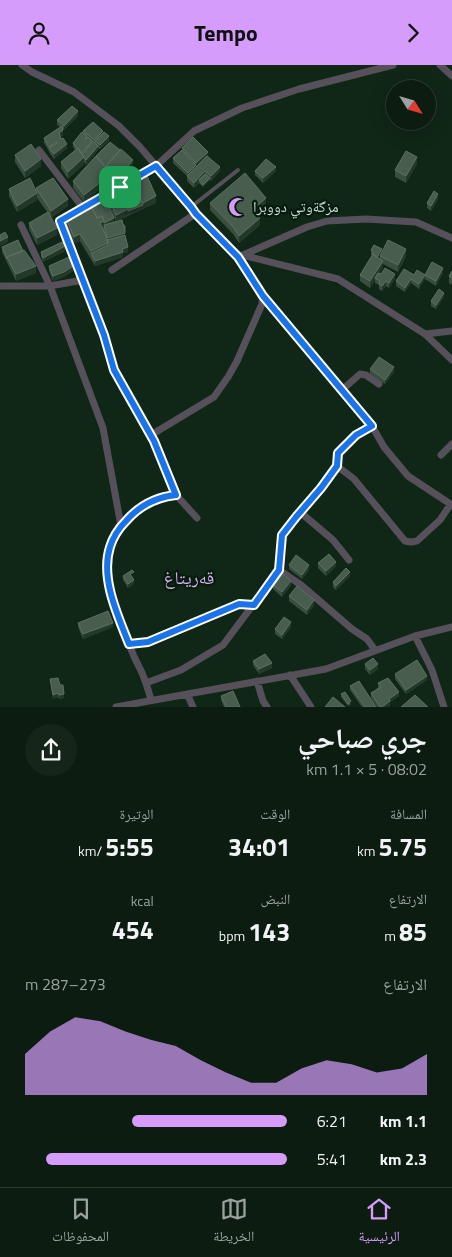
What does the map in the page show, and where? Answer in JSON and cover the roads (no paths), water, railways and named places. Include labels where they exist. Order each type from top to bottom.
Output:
[{"type":"street","points":[[22,65],[32,72],[74,92],[119,126],[140,147],[196,214],[240,256],[263,296],[372,426],[384,447],[408,476],[451,505],[440,520],[417,541],[405,541],[354,479],[337,466]]},
{"type":"street","points":[[197,518],[176,495],[151,435],[114,370],[104,335],[60,221],[156,166],[194,131],[242,108],[299,89],[393,65]]},
{"type":"street","points":[[440,65],[452,76]]},
{"type":"street","points":[[39,150],[83,208]]},
{"type":"street","points":[[112,270],[196,214]]},
{"type":"street","points":[[240,256],[307,227],[327,221],[366,219],[416,222],[452,238]]},
{"type":"street","points":[[21,225],[50,286],[102,428],[121,526]]},
{"type":"street","points":[[240,256],[338,279],[425,334],[452,361]]},
{"type":"street","points":[[0,286],[50,286],[83,281]]},
{"type":"street","points":[[151,435],[214,397],[237,361],[262,304],[263,296]]},
{"type":"street","points":[[425,334],[452,331]]},
{"type":"street","points":[[342,389],[360,374],[366,375],[379,384]]},
{"type":"street","points":[[146,683],[180,670],[223,645],[279,570],[282,535],[337,466],[338,453],[356,435],[372,426]]},
{"type":"street","points":[[441,455],[452,445]]},
{"type":"street","points":[[151,700],[113,599],[109,585],[108,559],[110,547],[121,526],[130,515],[144,505],[166,496],[176,495]]},
{"type":"street","points":[[300,511],[333,540],[349,559]]},
{"type":"street","points":[[279,570],[301,585],[352,629],[367,639],[374,650]]},
{"type":"street","points":[[129,644],[148,642],[239,604],[254,605]]},
{"type":"street","points":[[116,707],[326,669],[415,636],[452,627]]},
{"type":"street","points":[[415,636],[432,670],[444,707]]},
{"type":"street","points":[[290,675],[311,707]]},
{"type":"street","points":[[257,681],[263,701],[267,707]]},
{"type":"street","points":[[187,694],[193,707]]},
{"type":"lane","points":[[191,207],[238,170]]},
{"type":"place","name":"مزگةوتي دووبرا","points":[[238,207]]},
{"type":"district","name":"قەریتاغ","points":[[189,578]]}]
